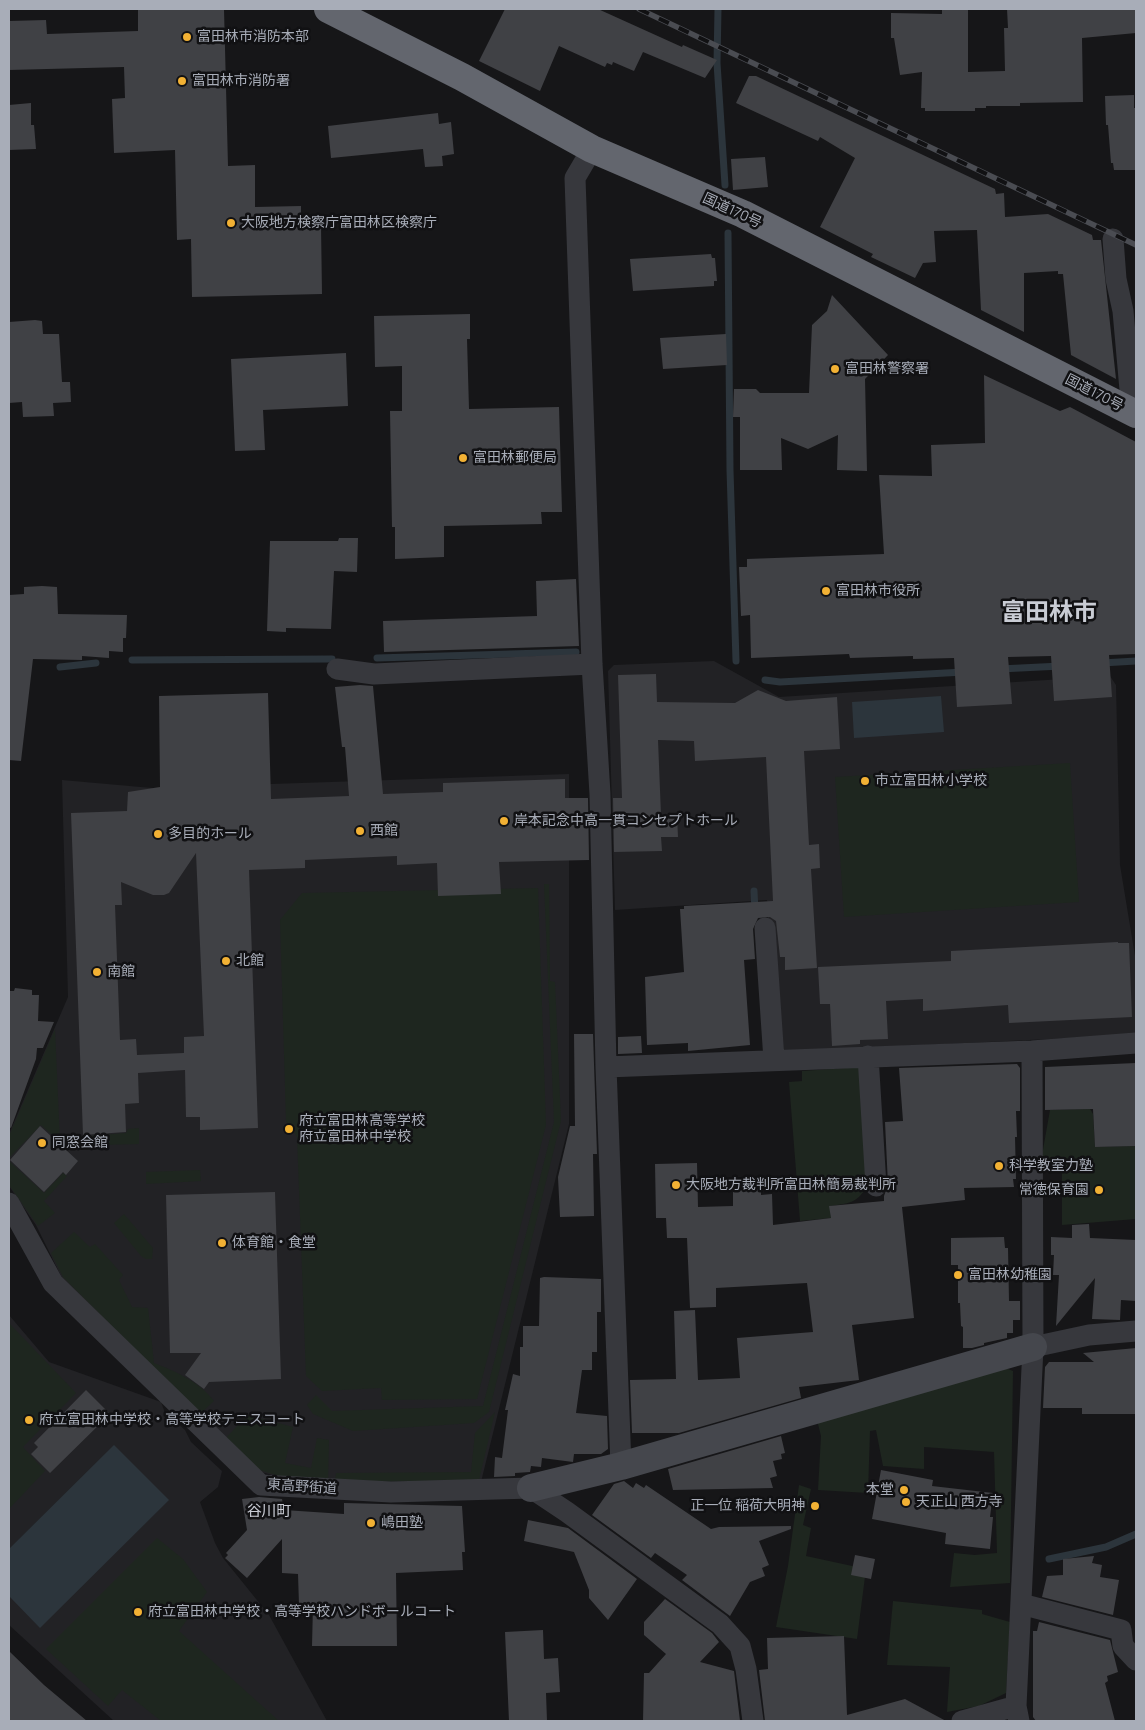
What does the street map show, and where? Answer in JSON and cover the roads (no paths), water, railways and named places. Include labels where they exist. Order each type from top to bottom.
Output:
[{"type":"highway","name":"国道170号","points":[[328,9],[462,78],[592,149],[743,214],[1134,413]]},
{"type":"street","points":[[592,149],[575,178],[592,664],[600,794],[606,1067],[620,1466]]},
{"type":"street","points":[[1112,239],[1116,279],[1123,310],[1134,413]]},
{"type":"street","points":[[337,669],[374,674],[592,664]]},
{"type":"street","points":[[765,928],[774,1060]]},
{"type":"street","points":[[606,1067],[1032,1051],[1136,1043]]},
{"type":"street","points":[[962,1721],[1018,1714],[1033,1347],[1032,1051]]},
{"type":"street","points":[[868,1056],[876,1186]]},
{"type":"street","name":"東高野街道","points":[[9,1203],[52,1284],[261,1485],[391,1492],[531,1488]]},
{"type":"street","points":[[531,1488],[620,1466],[1033,1347],[1089,1336],[1136,1331]]},
{"type":"street","points":[[531,1488],[567,1512],[720,1624],[740,1646],[746,1669],[753,1721]]},
{"type":"street","points":[[1021,1604],[1121,1630],[1123,1646],[1136,1660]]},
{"type":"waterway","points":[[718,9],[717,63],[725,185]]},
{"type":"waterway","points":[[728,233],[730,470],[736,661]]},
{"type":"waterway","points":[[377,658],[576,652]]},
{"type":"waterway","points":[[132,660],[332,659]]},
{"type":"waterway","points":[[1102,663],[1136,661]]},
{"type":"waterway","points":[[60,667],[96,663]]},
{"type":"waterway","points":[[1000,669],[1061,666]]},
{"type":"waterway","points":[[765,680],[780,682],[964,672]]},
{"type":"waterway","points":[[754,891],[755,911]]},
{"type":"waterway","points":[[1049,1559],[1106,1547],[1136,1534]]},
{"type":"railway","points":[[639,9],[1136,245]]},
{"type":"place","name":"富田林市消防本部","points":[[187,37]]},
{"type":"place","name":"富田林市消防署","points":[[182,81]]},
{"type":"place","name":"大阪地方検察庁富田林区検察庁","points":[[231,223]]},
{"type":"place","name":"富田林警察署","points":[[835,369]]},
{"type":"place","name":"富田林郵便局","points":[[463,458]]},
{"type":"place","name":"富田林市役所","points":[[826,591]]},
{"type":"place","name":"市立富田林小学校","points":[[865,781]]},
{"type":"place","name":"岸本記念中高一貫コンセプトホール","points":[[504,821]]},
{"type":"place","name":"西館","points":[[360,831]]},
{"type":"place","name":"多目的ホール","points":[[158,834]]},
{"type":"place","name":"北館","points":[[226,961]]},
{"type":"place","name":"南館","points":[[97,972]]},
{"type":"place","name":"府立富田林高等学校 府立富田林中学校","points":[[289,1129]]},
{"type":"place","name":"同窓会館","points":[[42,1143]]},
{"type":"place","name":"科学教室力塾","points":[[999,1166]]},
{"type":"place","name":"大阪地方裁判所富田林簡易裁判所","points":[[676,1185]]},
{"type":"place","name":"常徳保育園","points":[[1099,1190]]},
{"type":"place","name":"体育館・食堂","points":[[222,1243]]},
{"type":"place","name":"富田林幼稚園","points":[[958,1275]]},
{"type":"place","name":"府立富田林中学校・高等学校テニスコート","points":[[29,1420]]},
{"type":"place","name":"本堂","points":[[904,1490]]},
{"type":"place","name":"天正山 西方寺","points":[[906,1502]]},
{"type":"place","name":"正一位 稲荷大明神","points":[[815,1506]]},
{"type":"place","name":"嶋田塾","points":[[371,1523]]},
{"type":"place","name":"府立富田林中学校・高等学校ハンドボールコート","points":[[138,1612]]},
{"type":"district","name":"富田林市","points":[[1049,613]]},
{"type":"district","name":"谷川町","points":[[269,1512]]}]
